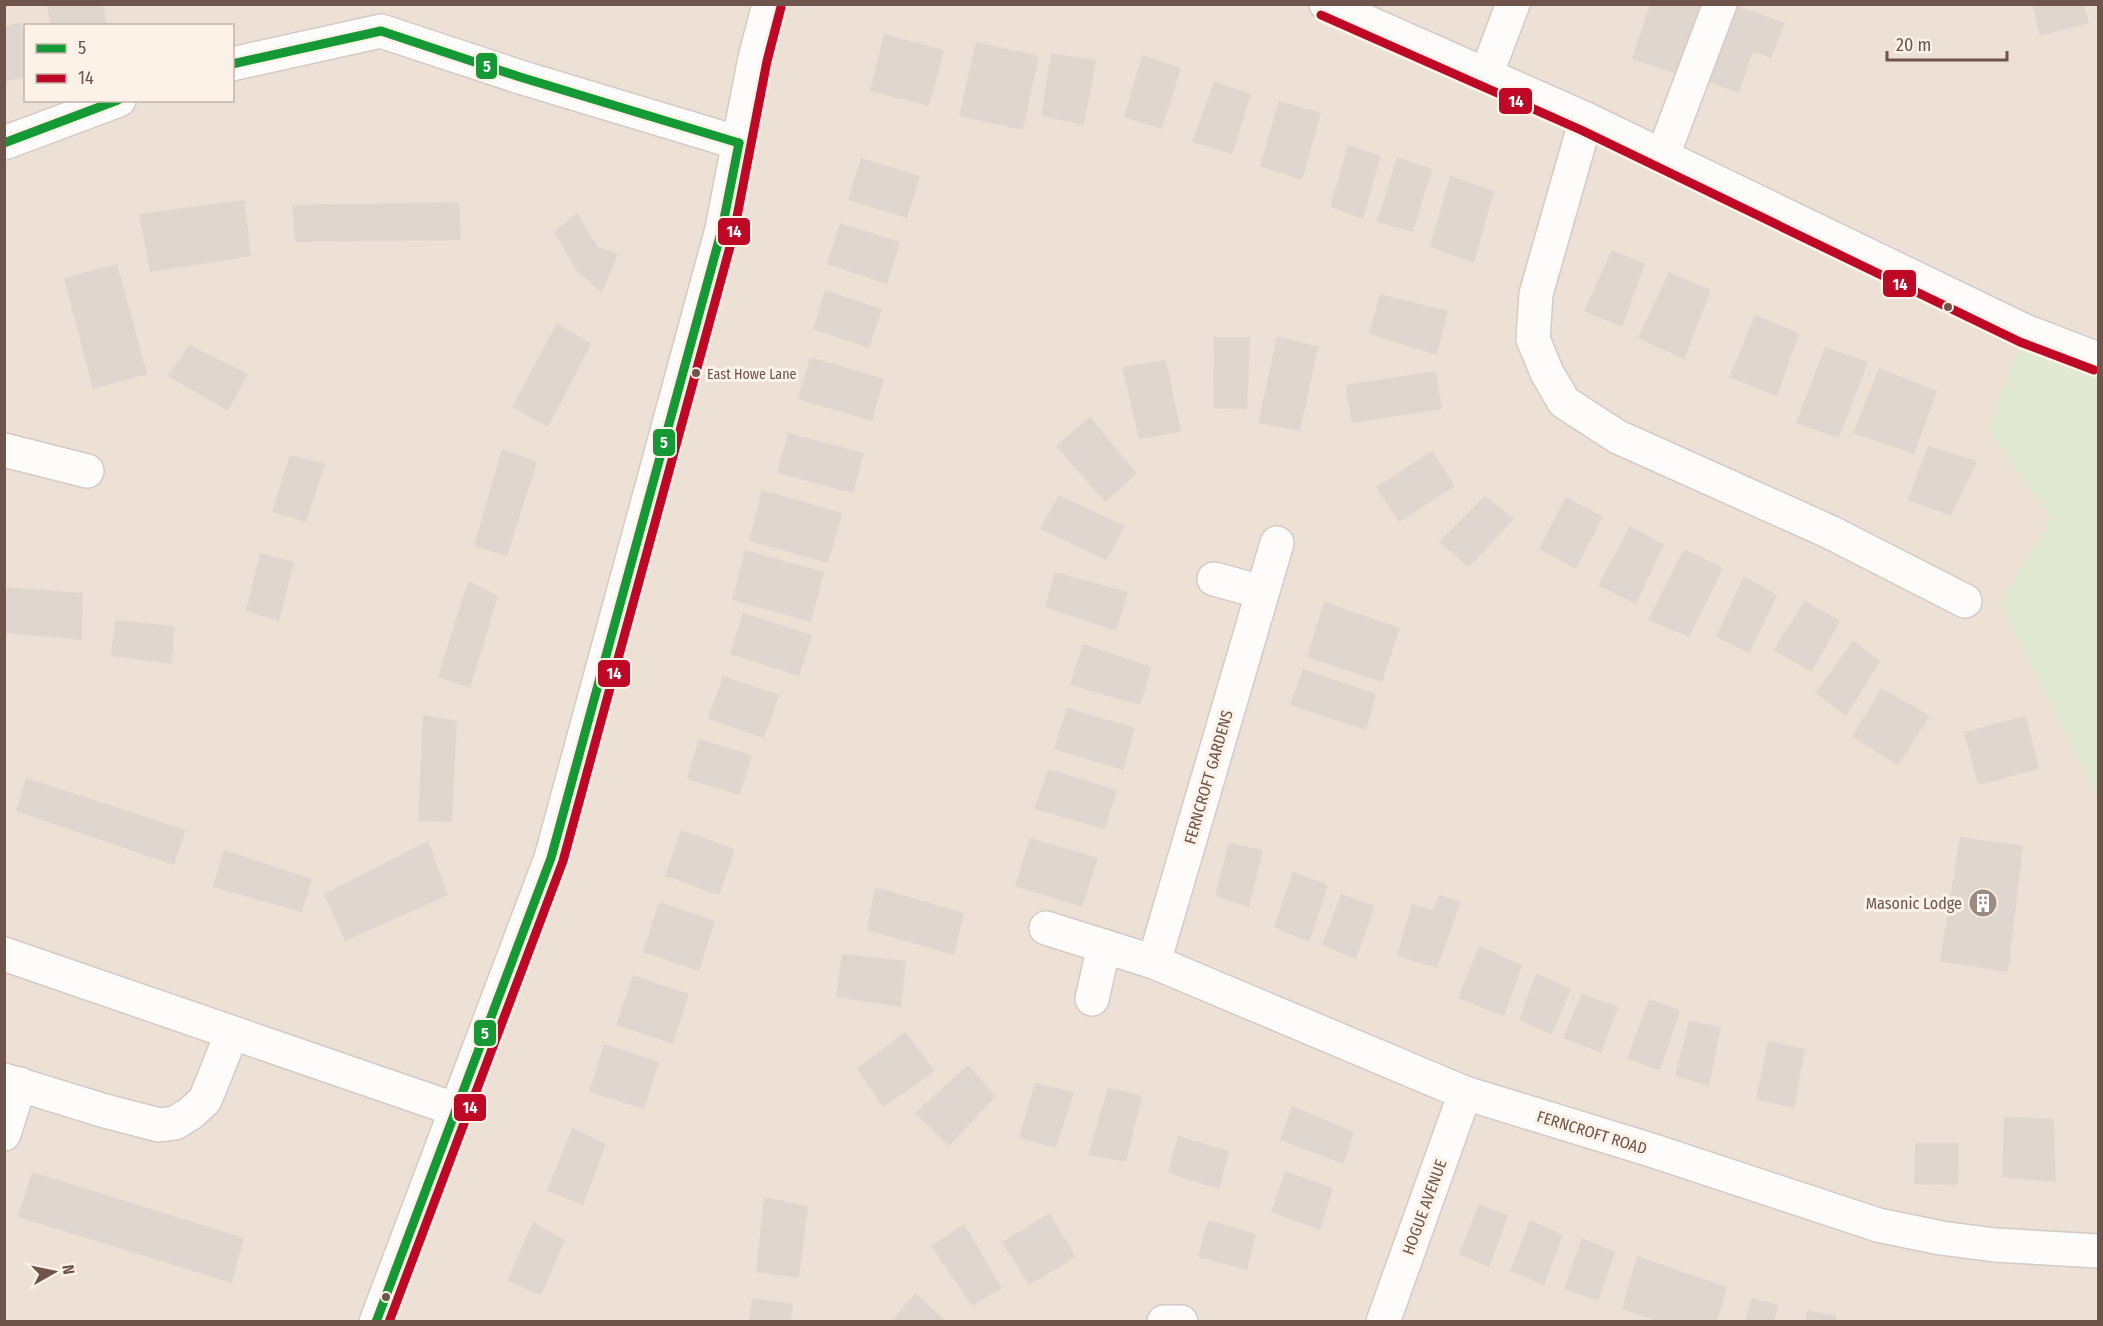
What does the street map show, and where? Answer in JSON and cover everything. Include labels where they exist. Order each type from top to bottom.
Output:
[{"type":"street","points":[[376,1322],[551,858],[722,229],[755,58],[769,4]]},
{"type":"street","points":[[1326,4],[1663,155],[2025,331],[2098,359]]},
{"type":"street","points":[[1486,75],[1513,4]]},
{"type":"street","points":[[1663,155],[1720,4]]},
{"type":"street","points":[[234,64],[381,31],[520,77],[739,143]]},
{"type":"street","points":[[4,143],[114,102]]},
{"type":"street","points":[[1586,119],[1536,294],[1533,339],[1547,374],[1564,402],[1618,437],[1830,532],[1965,601]]},
{"type":"street","points":[[4,450],[87,471]]},
{"type":"street","name":"FERNCROFT GARDENS","points":[[1154,962],[1277,543]]},
{"type":"street","points":[[1214,579],[1262,592]]},
{"type":"street","name":"FERNCROFT ROAD","points":[[1046,928],[1154,962],[1464,1093],[1651,1149],[1878,1225],[1941,1238],[1995,1245],[2098,1251]]},
{"type":"street","points":[[1092,999],[1104,946]]},
{"type":"street","points":[[4,954],[457,1110]]},
{"type":"street","points":[[4,1134],[12,1082],[105,1112],[159,1125],[175,1123],[205,1100],[232,1033]]},
{"type":"street","name":"HOGUE AVENUE","points":[[1383,1322],[1464,1093]]},
{"type":"street","points":[[1164,1322],[1181,1322]]},
{"type":"shaded area","points":[[5,5],[2098,5],[2098,1321],[5,1321]]},
{"type":"green space","points":[[2025,331],[2098,359],[2098,800],[1999,603],[2050,519],[1987,428]]},
{"type":"building","points":[[47,4],[103,4],[107,24],[51,24]]},
{"type":"building","points":[[1650,4],[1701,4],[1678,74],[1632,59]]},
{"type":"building","points":[[2032,4],[2084,4],[2089,23],[2040,36]]},
{"type":"building","points":[[1734,5],[1785,23],[1771,58],[1753,52],[1739,93],[1703,80]]},
{"type":"building","points":[[21,22],[24,32],[24,77],[4,82],[4,27]]},
{"type":"building","points":[[884,34],[944,50],[929,106],[870,91]]},
{"type":"building","points":[[976,42],[1039,56],[1023,130],[959,116]]},
{"type":"building","points":[[1051,53],[1096,60],[1084,125],[1041,116]]},
{"type":"building","points":[[1142,55],[1181,68],[1162,129],[1124,117]]},
{"type":"building","points":[[1214,82],[1251,94],[1232,154],[1192,142]]},
{"type":"building","points":[[1279,101],[1321,113],[1302,180],[1260,166]]},
{"type":"building","points":[[1348,145],[1381,156],[1363,219],[1330,207]]},
{"type":"building","points":[[1397,157],[1432,169],[1413,232],[1377,222]]},
{"type":"building","points":[[861,158],[920,176],[907,218],[848,200]]},
{"type":"building","points":[[1450,176],[1494,191],[1474,263],[1430,247]]},
{"type":"building","points":[[244,200],[251,256],[150,272],[139,214]]},
{"type":"building","points":[[459,202],[461,240],[295,242],[292,205]]},
{"type":"building","points":[[577,213],[598,247],[618,254],[602,293],[575,269],[554,232]]},
{"type":"building","points":[[840,223],[900,242],[887,284],[827,264]]},
{"type":"building","points":[[1612,250],[1645,264],[1622,327],[1584,311]]},
{"type":"building","points":[[117,264],[147,374],[93,389],[64,278]]},
{"type":"building","points":[[1669,272],[1711,290],[1684,359],[1638,338]]},
{"type":"building","points":[[825,290],[882,309],[869,348],[813,329]]},
{"type":"building","points":[[1380,294],[1448,311],[1437,355],[1369,334]]},
{"type":"building","points":[[1755,315],[1799,333],[1777,396],[1729,377]]},
{"type":"building","points":[[557,323],[591,344],[548,427],[512,407]]},
{"type":"building","points":[[1277,336],[1318,347],[1300,431],[1258,423]]},
{"type":"building","points":[[1214,337],[1250,337],[1247,409],[1213,408]]},
{"type":"building","points":[[189,345],[248,374],[228,411],[168,376]]},
{"type":"building","points":[[1825,347],[1868,362],[1839,438],[1796,423]]},
{"type":"building","points":[[810,357],[884,379],[872,421],[798,399]]},
{"type":"building","points":[[1166,360],[1181,432],[1139,439],[1122,367]]},
{"type":"building","points":[[1879,368],[1937,391],[1914,454],[1853,433]]},
{"type":"building","points":[[1436,371],[1442,409],[1352,423],[1345,385]]},
{"type":"building","points":[[1090,417],[1137,474],[1105,502],[1056,446]]},
{"type":"building","points":[[788,433],[864,453],[853,493],[777,473]]},
{"type":"building","points":[[1928,446],[1977,461],[1951,516],[1908,500]]},
{"type":"building","points":[[502,449],[537,462],[507,556],[474,546]]},
{"type":"building","points":[[1432,451],[1455,486],[1399,522],[1376,487]]},
{"type":"building","points":[[290,455],[325,464],[306,522],[272,512]]},
{"type":"building","points":[[762,490],[842,513],[828,563],[749,541]]},
{"type":"building","points":[[1059,495],[1125,526],[1106,560],[1040,529]]},
{"type":"building","points":[[1485,496],[1514,519],[1469,567],[1439,542]]},
{"type":"building","points":[[1566,497],[1603,517],[1576,569],[1539,549]]},
{"type":"building","points":[[1630,526],[1664,545],[1636,604],[1598,585]]},
{"type":"building","points":[[1684,549],[1723,568],[1689,637],[1648,620]]},
{"type":"building","points":[[745,550],[824,572],[811,622],[732,600]]},
{"type":"building","points":[[260,553],[294,562],[279,621],[246,611]]},
{"type":"building","points":[[1055,572],[1128,592],[1116,631],[1045,607]]},
{"type":"building","points":[[1744,576],[1777,595],[1749,653],[1716,637]]},
{"type":"building","points":[[468,581],[498,596],[470,688],[438,677]]},
{"type":"building","points":[[4,587],[83,593],[82,640],[4,633]]},
{"type":"building","points":[[1805,601],[1840,621],[1812,672],[1773,650]]},
{"type":"building","points":[[1324,602],[1400,628],[1382,682],[1307,657]]},
{"type":"building","points":[[743,613],[812,635],[799,676],[730,654]]},
{"type":"building","points":[[115,620],[175,626],[172,664],[111,656]]},
{"type":"building","points":[[1853,641],[1880,661],[1846,716],[1815,693]]},
{"type":"building","points":[[1083,644],[1152,667],[1140,705],[1070,685]]},
{"type":"building","points":[[1303,669],[1376,694],[1366,730],[1290,705]]},
{"type":"building","points":[[723,676],[779,695],[764,738],[708,719]]},
{"type":"building","points":[[1881,688],[1930,716],[1898,765],[1852,737]]},
{"type":"building","points":[[1067,708],[1135,728],[1123,770],[1054,749]]},
{"type":"building","points":[[423,715],[457,721],[452,822],[418,821]]},
{"type":"building","points":[[2026,716],[2039,769],[1978,785],[1964,732]]},
{"type":"building","points":[[699,739],[752,755],[740,795],[687,779]]},
{"type":"building","points":[[1049,769],[1117,790],[1105,829],[1034,809]]},
{"type":"building","points":[[26,778],[186,830],[174,865],[16,811]]},
{"type":"building","points":[[681,830],[735,849],[719,895],[665,876]]},
{"type":"building","name":"Masonic Lodge","points":[[1960,837],[2023,846],[2008,972],[1940,961]]},
{"type":"building","points":[[1030,838],[1098,858],[1082,907],[1015,886]]},
{"type":"building","points":[[428,841],[448,895],[345,941],[324,894]]},
{"type":"building","points":[[1229,843],[1263,850],[1249,907],[1215,896]]},
{"type":"building","points":[[224,850],[312,879],[302,912],[213,887]]},
{"type":"building","points":[[1293,872],[1328,885],[1309,942],[1274,927]]},
{"type":"building","points":[[875,887],[964,913],[954,955],[867,930]]},
{"type":"building","points":[[1341,894],[1375,906],[1356,959],[1322,945]]},
{"type":"building","points":[[1439,895],[1461,902],[1437,968],[1397,956],[1412,904],[1433,910]]},
{"type":"building","points":[[659,902],[715,921],[699,971],[643,952]]},
{"type":"building","points":[[1479,946],[1522,965],[1504,1016],[1458,998]]},
{"type":"building","points":[[842,954],[906,961],[901,1007],[836,997]]},
{"type":"building","points":[[1536,973],[1571,989],[1552,1035],[1519,1020]]},
{"type":"building","points":[[633,975],[689,994],[673,1044],[616,1025]]},
{"type":"building","points":[[1582,994],[1618,1007],[1601,1053],[1563,1038]]},
{"type":"building","points":[[1649,999],[1680,1010],[1660,1070],[1627,1059]]},
{"type":"building","points":[[1689,1021],[1721,1027],[1709,1086],[1675,1076]]},
{"type":"building","points":[[905,1032],[935,1071],[883,1107],[857,1069]]},
{"type":"building","points":[[1768,1041],[1805,1049],[1794,1108],[1756,1099]]},
{"type":"building","points":[[604,1044],[659,1062],[644,1109],[589,1092]]},
{"type":"building","points":[[968,1065],[996,1096],[949,1146],[915,1113]]},
{"type":"building","points":[[1035,1083],[1074,1092],[1056,1148],[1019,1138]]},
{"type":"building","points":[[1108,1088],[1142,1096],[1126,1162],[1088,1155]]},
{"type":"building","points":[[1292,1106],[1354,1132],[1343,1164],[1280,1140]]},
{"type":"building","points":[[2004,1117],[2054,1119],[2056,1182],[2002,1177]]},
{"type":"building","points":[[572,1128],[606,1144],[583,1205],[547,1191]]},
{"type":"building","points":[[1178,1136],[1229,1151],[1219,1189],[1168,1173]]},
{"type":"building","points":[[1915,1143],[1959,1143],[1958,1185],[1914,1184]]},
{"type":"building","points":[[1285,1171],[1333,1188],[1320,1230],[1271,1212]]},
{"type":"building","points":[[32,1172],[244,1238],[232,1283],[18,1217]]},
{"type":"building","points":[[764,1197],[808,1206],[799,1278],[756,1272]]},
{"type":"building","points":[[1479,1204],[1508,1216],[1489,1267],[1459,1254]]},
{"type":"building","points":[[1050,1213],[1076,1257],[1029,1285],[1002,1242]]},
{"type":"building","points":[[1208,1220],[1256,1234],[1247,1270],[1198,1257]]},
{"type":"building","points":[[1530,1220],[1563,1235],[1544,1285],[1510,1271]]},
{"type":"building","points":[[533,1222],[565,1240],[541,1295],[507,1281]]},
{"type":"building","points":[[964,1224],[1002,1288],[972,1306],[931,1246]]},
{"type":"building","points":[[1582,1238],[1615,1252],[1598,1301],[1564,1289]]},
{"type":"building","points":[[1637,1256],[1727,1287],[1717,1322],[1660,1322],[1622,1309]]},
{"type":"building","points":[[915,1293],[947,1322],[891,1322]]},
{"type":"building","points":[[752,1298],[793,1304],[790,1322],[749,1322]]},
{"type":"building","points":[[1752,1298],[1778,1305],[1774,1322],[1745,1322]]},
{"type":"building","points":[[1807,1310],[1837,1316],[1836,1322],[1805,1322]]},
{"type":"transit line","name":"14","points":[[389,1322],[563,861],[734,232],[767,61],[781,7]]},
{"type":"transit line","name":"14","points":[[1321,15],[1581,130],[2020,342],[2094,370]]},
{"type":"transit line","name":"5","points":[[234,64],[381,31],[520,77],[739,143]]},
{"type":"transit line","name":"5","points":[[4,143],[113,102]]},
{"type":"transit line","name":"5","points":[[376,1322],[551,858],[722,229],[739,143]]},
{"type":"place","name":"East Howe Lane","points":[[696,373]]},
{"type":"place","name":"Masonic Lodge","points":[[1983,903]]}]
